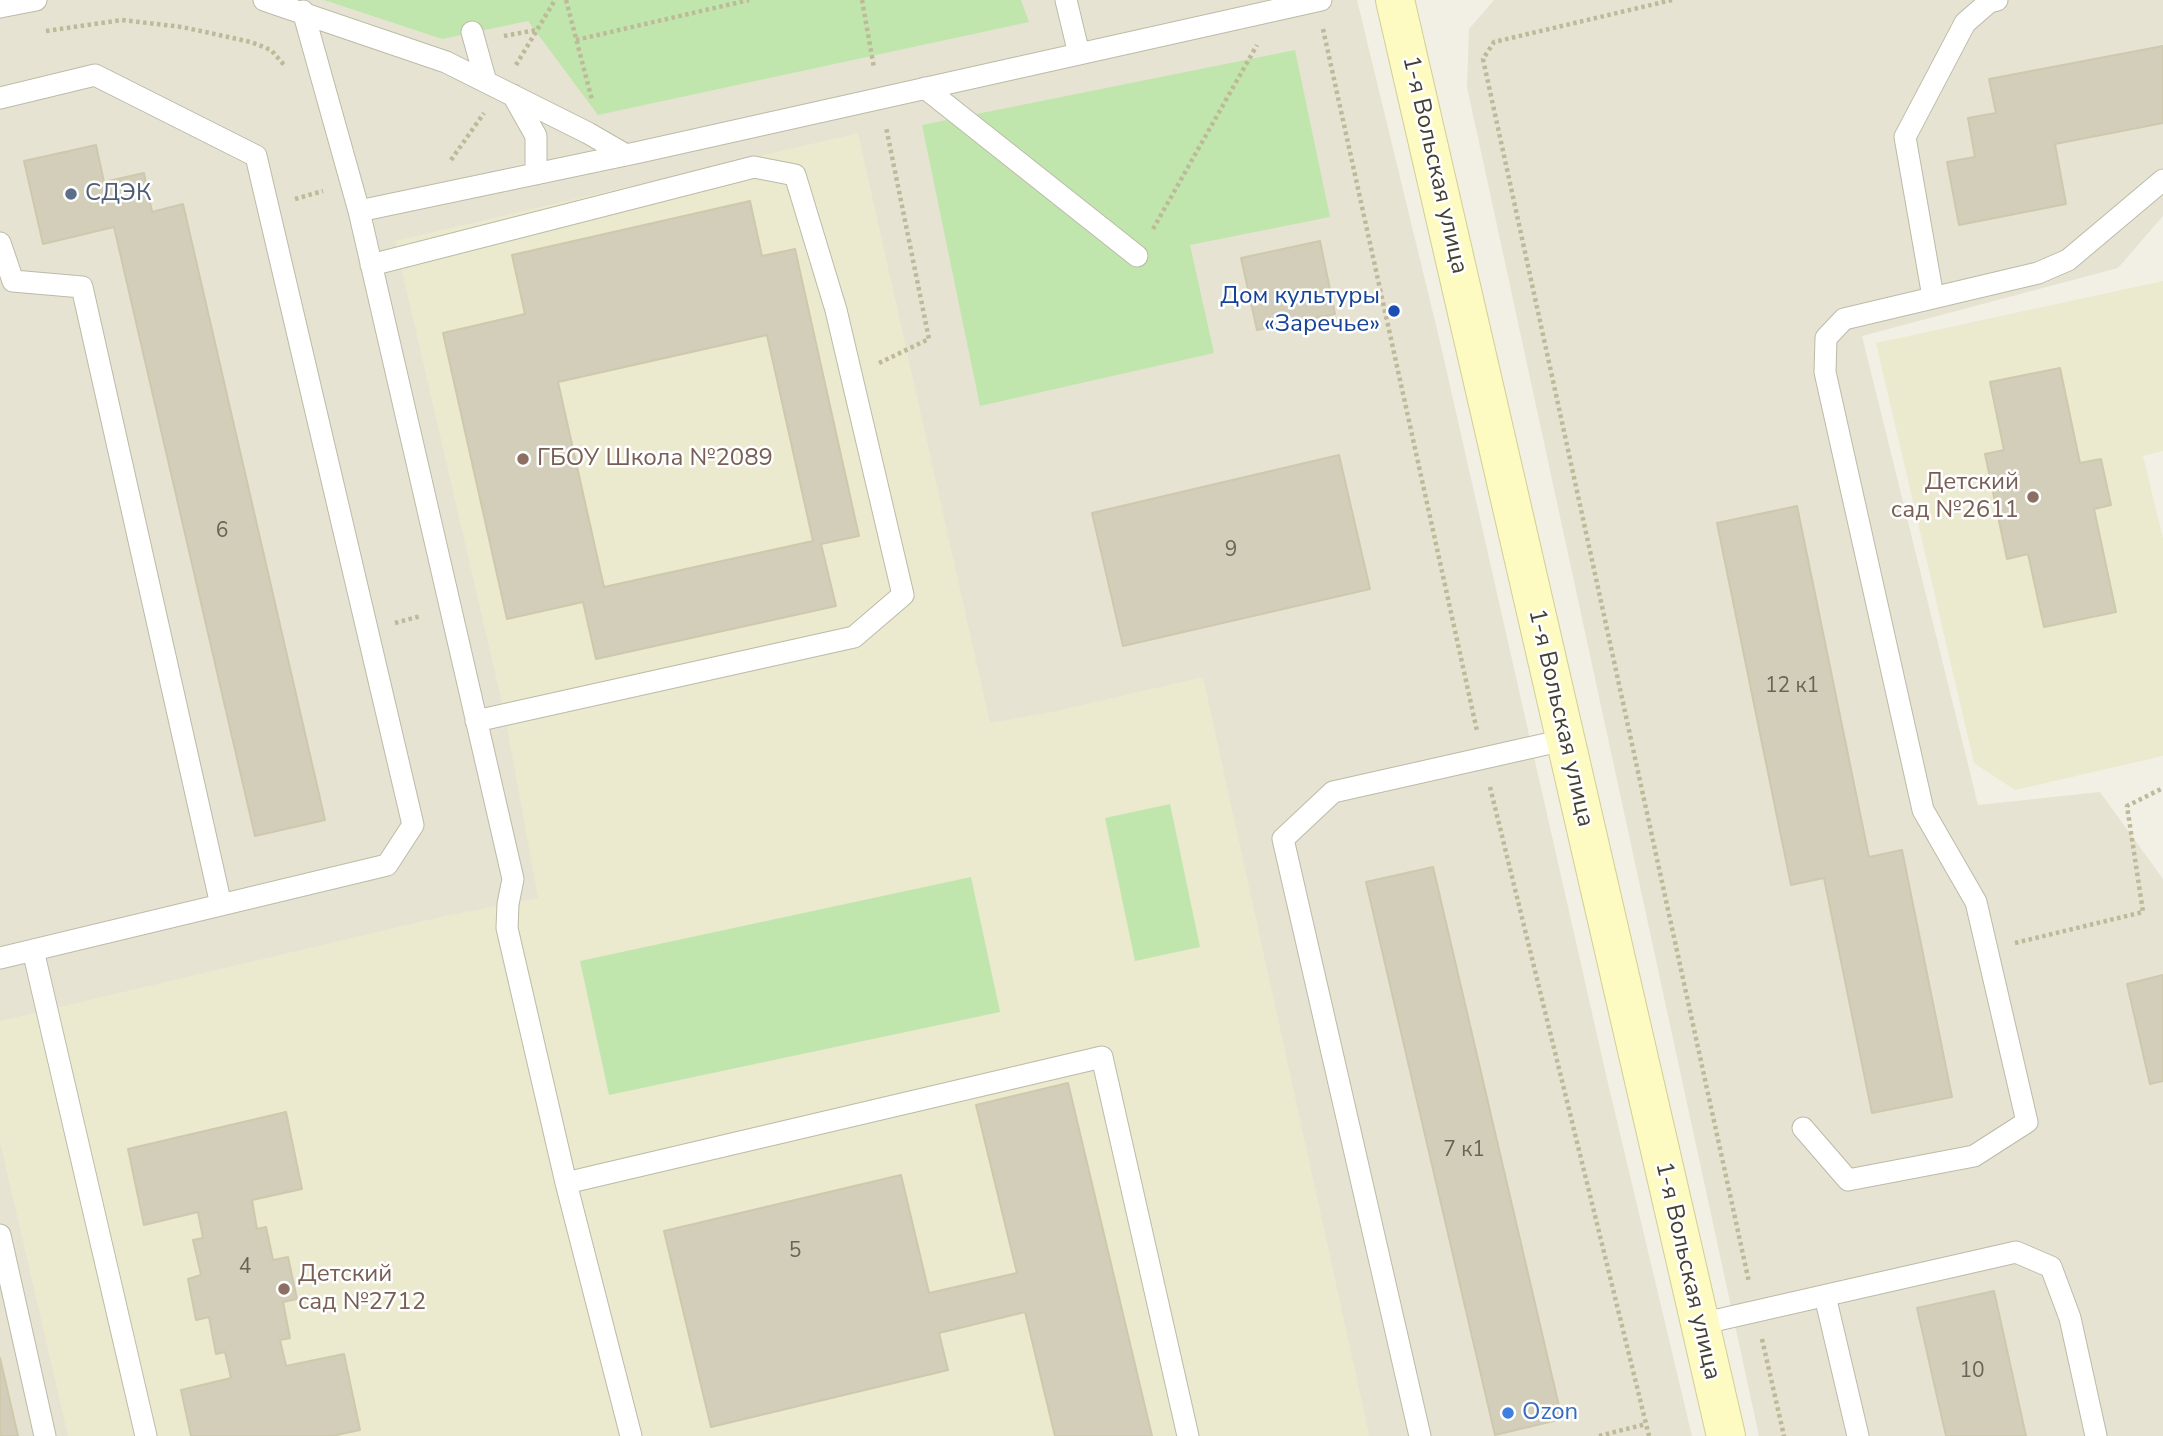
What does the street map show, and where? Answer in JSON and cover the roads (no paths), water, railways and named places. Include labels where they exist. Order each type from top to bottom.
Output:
[{"type":"street","name":"1-я Вольская улица","points":[[1395,0],[1726,1436]]},
{"type":"lane","points":[[0,7],[36,0]]},
{"type":"lane","points":[[264,0],[303,11],[446,62],[626,155]]},
{"type":"lane","points":[[1066,0],[1079,54]]},
{"type":"lane","points":[[359,211],[626,155],[1321,0]]},
{"type":"lane","points":[[1933,297],[1905,137],[1965,23],[1989,2],[1997,0]]},
{"type":"lane","points":[[303,11],[359,211],[513,879],[507,928],[566,1183],[631,1436]]},
{"type":"lane","points":[[472,32],[500,89],[536,136],[536,174]]},
{"type":"lane","points":[[0,98],[95,75],[256,156],[413,825],[387,865],[0,958]]},
{"type":"lane","points":[[925,89],[1138,256]]},
{"type":"lane","points":[[371,265],[754,167],[795,174],[836,310],[903,595],[854,637],[476,721]]},
{"type":"lane","points":[[1803,1128],[1848,1180],[1974,1156],[2027,1122],[1976,902],[1923,810],[1825,372],[1826,338],[1844,319],[2038,272],[2068,260],[2163,180]]},
{"type":"lane","points":[[0,243],[7,282],[82,287],[221,905]]},
{"type":"lane","points":[[1420,1436],[1283,839],[1333,792],[1564,740]]},
{"type":"lane","points":[[33,950],[146,1436]]},
{"type":"lane","points":[[566,1183],[1102,1057],[1188,1436]]},
{"type":"lane","points":[[0,1236],[46,1436]]},
{"type":"lane","points":[[1700,1324],[2016,1252],[2051,1267],[2070,1318],[2096,1436]]},
{"type":"lane","points":[[1825,1296],[1858,1436]]},
{"type":"place","name":"СДЭК","points":[[71,194]]},
{"type":"place","name":"Дом культуры «Заречье»","points":[[1394,311]]},
{"type":"place","name":"ГБОУ Школа №2089","points":[[523,459]]},
{"type":"place","name":"Детский сад №2611","points":[[2033,497]]},
{"type":"place","name":"Детский сад №2712","points":[[284,1289]]},
{"type":"place","name":"Ozon","points":[[1508,1413]]}]
